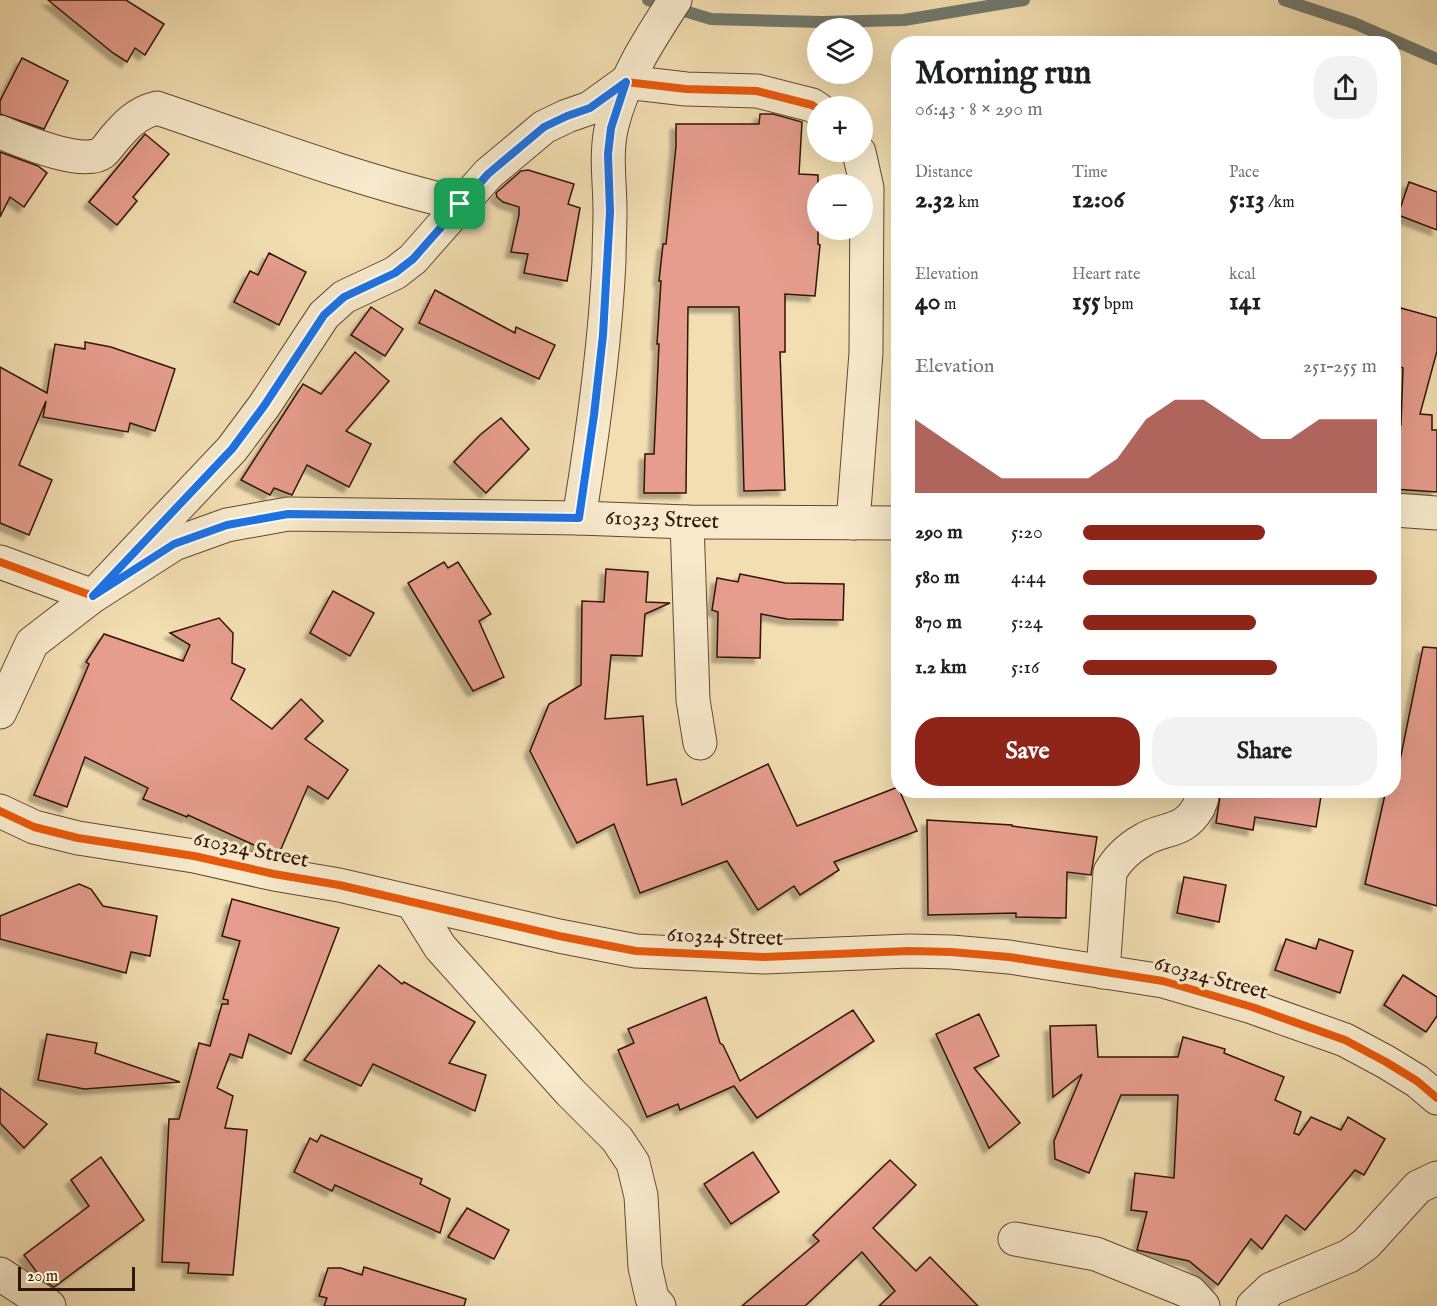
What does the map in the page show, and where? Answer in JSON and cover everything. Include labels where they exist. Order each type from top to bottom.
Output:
[{"type":"street","points":[[579,518],[604,325],[610,212],[608,154],[611,128],[626,82],[642,50],[675,0]]},
{"type":"street","points":[[0,562],[93,596],[232,449],[264,406],[324,315],[344,297],[395,273],[413,259],[488,174],[544,127],[590,108],[626,82],[686,89],[757,91],[807,104]]},
{"type":"street","points":[[0,132],[67,155],[92,158],[101,154],[122,129],[142,111],[157,108],[411,193],[460,204]]},
{"type":"street","points":[[853,524],[866,353],[867,188],[861,162]]},
{"type":"street","points":[[1401,510],[1437,513]]},
{"type":"street","name":"610323 Street","points":[[0,712],[32,643],[93,596],[174,544],[227,525],[288,514],[579,518],[687,522],[891,523]]},
{"type":"street","points":[[687,522],[693,700],[700,743]]},
{"type":"street","points":[[1103,972],[1110,872],[1118,858],[1144,839],[1168,832],[1191,819],[1203,798]]},
{"type":"street","name":"610324 Street","points":[[0,811],[34,827],[78,838],[195,856],[274,874],[339,885],[560,936],[636,951],[764,957],[909,951],[951,952],[1009,957],[1163,981],[1252,1007],[1344,1040],[1417,1081],[1437,1098]]},
{"type":"street","points":[[411,902],[440,946],[570,1092],[617,1139],[633,1163],[641,1196],[645,1267],[652,1298],[659,1306]]},
{"type":"street","points":[[1253,1306],[1271,1289],[1349,1256],[1366,1244],[1418,1187],[1437,1178]]},
{"type":"street","points":[[1015,1239],[1096,1254],[1190,1292],[1203,1306]]},
{"type":"street","points":[[0,1274],[49,1306]]},
{"type":"building","points":[[48,0],[126,0],[164,24],[145,55],[135,48],[127,62]]},
{"type":"building","points":[[22,58],[68,81],[44,129],[0,114],[0,101]]},
{"type":"building","points":[[760,114],[773,114],[802,122],[799,174],[807,174],[807,240],[818,240],[820,245],[815,296],[785,294],[785,352],[780,352],[785,490],[744,491],[739,307],[688,307],[686,493],[644,493],[645,454],[654,454],[661,281],[659,281],[663,244],[666,244],[676,146],[676,124],[759,124]]},
{"type":"building","points":[[145,134],[169,154],[133,197],[137,201],[117,225],[89,202]]},
{"type":"building","points":[[0,152],[38,166],[47,173],[24,207],[10,197],[0,217]]},
{"type":"building","points":[[528,170],[574,184],[568,204],[580,208],[567,281],[524,273],[528,254],[511,252],[519,207],[503,202],[496,193],[521,171]]},
{"type":"building","points":[[1409,182],[1437,192],[1437,230],[1401,216],[1401,206]]},
{"type":"building","points":[[269,253],[306,272],[279,325],[234,302],[250,271],[258,275]]},
{"type":"building","points":[[435,290],[515,333],[516,327],[555,345],[539,379],[419,323]]},
{"type":"building","points":[[371,307],[403,329],[385,356],[351,335]]},
{"type":"building","points":[[1401,308],[1437,318],[1437,351],[1420,414],[1432,415],[1432,430],[1437,430],[1437,492],[1401,489],[1403,368],[1401,367]]},
{"type":"building","points":[[85,342],[111,347],[175,369],[155,431],[130,423],[128,432],[43,417],[46,401],[19,465],[52,480],[29,535],[0,523],[0,367],[47,393],[55,344],[85,349]]},
{"type":"building","points":[[355,352],[389,381],[346,431],[371,444],[349,487],[307,465],[292,495],[274,488],[270,495],[241,480],[303,384],[321,394]]},
{"type":"building","points":[[501,418],[529,449],[486,493],[454,462],[480,435]]},
{"type":"building","points":[[444,562],[448,568],[458,562],[491,614],[479,621],[504,677],[473,691],[408,583]]},
{"type":"building","points":[[606,569],[648,572],[646,602],[670,603],[645,614],[642,656],[611,655],[605,719],[643,716],[647,785],[676,779],[682,805],[768,764],[797,826],[891,790],[891,798],[903,798],[917,831],[834,862],[839,870],[800,895],[794,886],[758,910],[727,861],[640,893],[614,824],[577,843],[530,751],[549,704],[581,685],[582,601],[604,602]]},
{"type":"building","points":[[740,574],[785,583],[844,584],[843,620],[787,619],[761,614],[760,658],[717,657],[718,612],[712,610],[717,578],[738,582]]},
{"type":"building","points":[[333,591],[374,613],[350,656],[310,633]]},
{"type":"building","points":[[219,618],[233,633],[232,663],[245,669],[231,699],[272,729],[301,699],[323,721],[305,739],[348,770],[328,799],[308,786],[278,856],[188,815],[187,817],[143,799],[148,788],[85,757],[67,807],[34,795],[89,664],[86,662],[104,634],[183,661],[190,645],[170,633]]},
{"type":"building","points":[[1423,647],[1437,648],[1437,906],[1365,884],[1384,798],[1401,798],[1401,755]]},
{"type":"building","points":[[1220,798],[1321,798],[1316,827],[1255,817],[1253,830],[1216,823]]},
{"type":"building","points":[[927,820],[1012,825],[1097,837],[1091,875],[1067,872],[1066,918],[1016,917],[1016,913],[928,915]]},
{"type":"building","points":[[1184,877],[1226,885],[1219,922],[1177,913]]},
{"type":"building","points":[[79,884],[91,889],[103,906],[157,916],[150,956],[131,952],[126,973],[0,939],[0,916]]},
{"type":"building","points":[[232,899],[339,928],[291,1054],[249,1034],[242,1058],[230,1054],[217,1088],[233,1096],[225,1128],[247,1130],[233,1275],[188,1273],[189,1263],[162,1262],[169,1119],[179,1119],[199,1043],[210,1046],[222,1004],[228,1004],[228,1000],[223,999],[240,941],[222,936]]},
{"type":"building","points":[[1286,939],[1316,949],[1319,939],[1353,951],[1340,993],[1275,970]]},
{"type":"building","points":[[379,965],[402,984],[404,982],[475,1022],[449,1063],[486,1075],[475,1111],[373,1064],[361,1086],[304,1060]]},
{"type":"building","points":[[1403,975],[1437,997],[1437,1016],[1426,1032],[1384,1005]]},
{"type":"building","points":[[706,997],[720,1043],[740,1081],[853,1010],[874,1041],[757,1118],[734,1086],[680,1110],[678,1104],[647,1117],[618,1050],[634,1043],[628,1029]]},
{"type":"building","points":[[979,1014],[999,1056],[974,1068],[1020,1123],[989,1148],[936,1034]]},
{"type":"building","points":[[1096,1025],[1098,1057],[1178,1057],[1183,1037],[1225,1049],[1224,1053],[1284,1077],[1275,1100],[1301,1112],[1294,1133],[1299,1135],[1311,1117],[1341,1130],[1348,1117],[1385,1139],[1364,1175],[1355,1170],[1305,1230],[1286,1215],[1262,1249],[1251,1239],[1218,1285],[1189,1261],[1137,1250],[1147,1212],[1131,1210],[1135,1173],[1174,1178],[1178,1095],[1121,1095],[1089,1173],[1055,1159],[1054,1141],[1082,1074],[1053,1097],[1050,1026]]},
{"type":"building","points":[[47,1034],[97,1043],[95,1053],[180,1082],[84,1089],[38,1080]]},
{"type":"building","points":[[0,1088],[47,1124],[24,1148],[0,1123]]},
{"type":"building","points":[[321,1135],[422,1179],[420,1184],[450,1199],[440,1233],[335,1185],[332,1191],[294,1172],[310,1138],[317,1142]]},
{"type":"building","points":[[753,1152],[779,1192],[731,1224],[704,1184]]},
{"type":"building","points":[[101,1157],[144,1220],[54,1287],[42,1279],[24,1255],[89,1206],[71,1180]]},
{"type":"building","points":[[890,1160],[916,1185],[873,1228],[916,1271],[930,1257],[978,1306],[879,1306],[895,1291],[862,1252],[805,1306],[742,1306],[819,1241],[813,1235]]},
{"type":"building","points":[[467,1208],[509,1230],[494,1259],[448,1237]]},
{"type":"building","points":[[364,1267],[466,1299],[464,1306],[324,1306],[327,1298],[319,1296],[328,1268],[341,1268],[362,1275]]},
{"type":"waterway","points":[[648,0],[711,19],[822,22],[904,20],[1024,0]]},
{"type":"waterway","points":[[1284,0],[1354,23],[1384,36]]},
{"type":"waterway","points":[[1401,43],[1437,59]]},
{"type":"cycle path","points":[[0,562],[93,596],[232,449],[264,406],[324,315],[344,297],[395,273],[413,259],[488,174],[544,127],[590,108],[626,82],[686,89],[757,91],[807,104]]},
{"type":"cycle path","points":[[0,811],[34,827],[78,838],[194,856],[274,874],[339,885],[559,936],[636,951],[764,957],[909,951],[951,952],[1009,957],[1163,981],[1252,1007],[1345,1040],[1417,1081],[1437,1098]]},
{"type":"route","points":[[626,82],[611,128],[608,154],[609,263],[594,415],[579,518],[288,514],[227,525],[174,544],[93,596],[232,449],[264,406],[324,315],[344,297],[395,273],[413,259],[460,204],[488,174],[544,127],[590,108],[626,82]]}]
